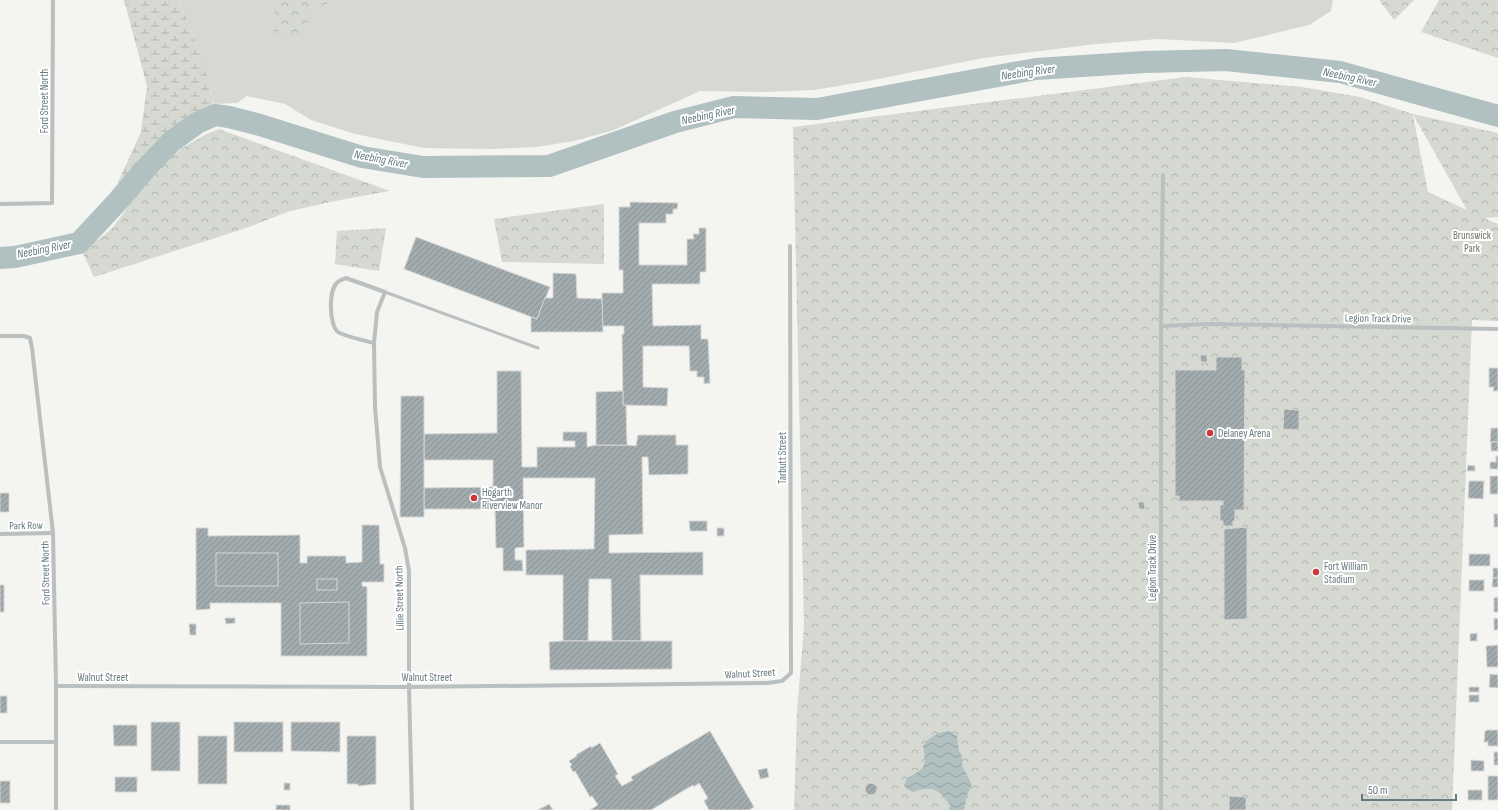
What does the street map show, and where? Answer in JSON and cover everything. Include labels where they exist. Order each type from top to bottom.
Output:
[{"type":"street","name":"Ford Street North","points":[[0,204],[52,202],[53,0]]},
{"type":"street","name":"Legion Track Drive","points":[[1161,810],[1161,326],[1163,175]]},
{"type":"street","name":"Tarbutt Street","points":[[790,246],[791,669]]},
{"type":"street","points":[[374,343],[339,333],[334,327],[331,316],[333,290],[337,282],[346,278],[385,292]]},
{"type":"street","name":"Lillie Street North","points":[[385,292],[377,312],[374,343],[375,407],[380,467],[405,548],[409,571],[409,687],[412,810]]},
{"type":"street","name":"Legion Track Drive","points":[[1161,326],[1210,324],[1498,329]]},
{"type":"street","name":"Ford Street North","points":[[0,336],[24,336],[30,338],[53,533],[56,686],[56,810]]},
{"type":"street","name":"Park Row","points":[[0,534],[53,533]]},
{"type":"street","name":"Walnut Street","points":[[56,686],[409,687],[767,683],[782,680],[791,673],[791,669]]},
{"type":"street","points":[[0,742],[55,742]]},
{"type":"lane","points":[[385,292],[538,348]]},
{"type":"green space","points":[[124,0],[179,0],[206,72],[215,115],[199,123],[161,152],[118,201],[118,182],[141,132],[147,86]]},
{"type":"green space","points":[[179,0],[1333,0],[1331,11],[1309,25],[1234,43],[1158,39],[1096,44],[983,58],[868,81],[814,90],[765,92],[700,91],[614,130],[574,141],[536,147],[490,149],[424,148],[355,134],[311,120],[285,104],[247,96],[237,103],[214,104],[199,52]]},
{"type":"green space","points":[[275,0],[338,0],[313,10],[300,40],[280,39],[273,32]]},
{"type":"green space","points":[[1379,0],[1414,0],[1394,20]]},
{"type":"green space","points":[[1439,0],[1498,0],[1498,58],[1421,32]]},
{"type":"green space","name":"Brunswick Park","points":[[1186,77],[1302,87],[1360,97],[1413,114],[1498,133],[1498,217],[1484,218],[1498,224],[1498,321],[1472,320],[1452,810],[794,810],[797,712],[804,626],[793,127]],"holes":[[[1413,115],[1467,210],[1428,192]]]},
{"type":"green space","points":[[219,129],[390,191],[290,211],[249,227],[94,277],[82,251],[113,227],[150,177],[167,160],[196,140]]},
{"type":"green space","points":[[604,204],[604,264],[502,262],[494,219]]},
{"type":"green space","points":[[386,228],[379,271],[335,264],[337,231]]},
{"type":"water","points":[[950,731],[957,736],[959,751],[962,756],[962,765],[972,785],[967,795],[964,810],[949,810],[950,805],[942,795],[934,790],[925,789],[913,792],[907,789],[904,785],[907,778],[918,772],[923,766],[925,759],[923,746],[928,740],[942,732]]},
{"type":"building","points":[[630,202],[678,203],[677,209],[673,209],[673,214],[666,214],[666,223],[639,223],[639,265],[687,265],[687,239],[694,239],[693,234],[699,234],[699,228],[706,228],[706,272],[700,272],[700,284],[652,284],[653,326],[701,325],[701,339],[708,339],[710,383],[704,384],[704,377],[697,377],[697,371],[690,371],[689,346],[643,346],[643,387],[668,388],[667,406],[623,405],[622,334],[624,334],[624,326],[602,326],[602,293],[623,293],[623,270],[619,270],[619,207],[630,207]]},
{"type":"building","points":[[416,237],[550,287],[537,319],[404,269]]},
{"type":"building","points":[[553,273],[576,274],[577,298],[602,299],[603,332],[531,332],[531,317],[537,319],[545,298],[553,298]]},
{"type":"building","points":[[1200,355],[1207,355],[1207,362],[1201,362]]},
{"type":"building","name":"Delaney Arena","points":[[1216,357],[1242,357],[1242,370],[1245,370],[1244,510],[1235,510],[1235,521],[1233,521],[1233,526],[1223,526],[1223,521],[1220,521],[1220,505],[1223,505],[1223,501],[1179,501],[1179,496],[1175,496],[1175,370],[1216,370]]},
{"type":"building","points":[[1489,368],[1498,368],[1498,391],[1493,391],[1494,387],[1489,387]]},
{"type":"building","name":"Hogarth Riverview Manor","points":[[497,371],[521,371],[522,467],[537,467],[537,447],[575,447],[575,441],[563,441],[563,432],[587,432],[587,447],[596,445],[636,446],[638,435],[676,435],[676,445],[688,445],[688,474],[649,475],[648,457],[642,457],[643,534],[609,535],[609,553],[703,552],[703,575],[640,575],[641,641],[612,641],[611,579],[589,579],[588,641],[563,641],[563,575],[526,575],[526,550],[594,549],[595,478],[523,478],[524,547],[515,548],[515,560],[522,560],[523,571],[503,571],[503,548],[496,548],[495,509],[424,509],[424,488],[493,487],[493,460],[424,460],[424,434],[497,433]]},
{"type":"building","points":[[623,391],[623,405],[626,405],[627,445],[596,445],[596,392]]},
{"type":"building","points":[[401,396],[424,396],[424,517],[400,517]]},
{"type":"building","points":[[1284,409],[1299,410],[1299,430],[1283,429]]},
{"type":"building","points":[[1491,428],[1498,428],[1498,442],[1490,442]]},
{"type":"building","points":[[1491,442],[1498,442],[1498,451],[1491,451]]},
{"type":"building","points":[[1496,456],[1498,456],[1498,469],[1490,469],[1490,462],[1496,462]]},
{"type":"building","points":[[1468,465],[1475,466],[1475,471],[1467,471]]},
{"type":"building","points":[[1490,476],[1498,476],[1498,494],[1490,494]]},
{"type":"building","points":[[1469,481],[1484,481],[1483,499],[1468,498]]},
{"type":"building","points":[[0,493],[9,493],[9,512],[0,512]]},
{"type":"building","points":[[1138,502],[1144,502],[1145,509],[1139,509]]},
{"type":"building","points":[[1494,514],[1498,514],[1498,527],[1494,527]]},
{"type":"building","points":[[689,521],[707,521],[707,531],[690,531]]},
{"type":"building","points":[[362,525],[379,525],[380,564],[384,564],[384,582],[362,582],[362,586],[367,587],[367,656],[281,656],[281,603],[210,603],[210,609],[196,610],[196,528],[208,528],[208,536],[300,535],[300,563],[307,563],[307,556],[346,556],[346,563],[362,562]]},
{"type":"building","points":[[1247,527],[1247,619],[1224,620],[1224,529]]},
{"type":"building","points":[[717,528],[724,528],[724,536],[717,536]]},
{"type":"building","points":[[216,553],[278,553],[278,586],[216,586]]},
{"type":"building","points":[[1469,554],[1490,554],[1490,566],[1469,566]]},
{"type":"building","points":[[1493,568],[1498,568],[1498,578],[1493,578]]},
{"type":"building","points":[[1493,578],[1498,578],[1498,587],[1492,587]]},
{"type":"building","points":[[317,579],[337,579],[337,590],[317,590]]},
{"type":"building","points":[[1469,580],[1484,580],[1484,591],[1469,591]]},
{"type":"building","points":[[0,585],[4,585],[4,612],[0,612]]},
{"type":"building","points":[[1498,597],[1498,612],[1494,612],[1494,598]]},
{"type":"building","points":[[349,602],[349,643],[300,644],[300,603]]},
{"type":"building","points":[[225,618],[235,618],[235,623],[226,624]]},
{"type":"building","points":[[1494,618],[1498,619],[1498,630],[1494,630]]},
{"type":"building","points":[[189,624],[196,624],[196,635],[190,635]]},
{"type":"building","points":[[1477,633],[1477,641],[1470,641],[1470,634]]},
{"type":"building","points":[[672,641],[672,669],[550,670],[549,642]]},
{"type":"building","points":[[1498,645],[1498,667],[1487,667],[1486,646]]},
{"type":"building","points":[[1490,674],[1498,675],[1498,688],[1489,687]]},
{"type":"building","points":[[1469,687],[1479,687],[1479,692],[1469,692]]},
{"type":"building","points":[[1469,695],[1479,695],[1479,702],[1469,702]]},
{"type":"building","points":[[0,696],[7,696],[7,713],[0,713]]},
{"type":"building","points":[[151,722],[180,722],[180,771],[151,771]]},
{"type":"building","points":[[234,722],[283,722],[283,752],[234,752]]},
{"type":"building","points":[[291,722],[340,722],[340,752],[291,751]]},
{"type":"building","points":[[113,725],[137,725],[137,746],[114,746]]},
{"type":"building","points":[[1498,730],[1498,746],[1488,746],[1488,742],[1484,742],[1485,731]]},
{"type":"building","points":[[710,731],[754,807],[749,810],[709,810],[704,801],[708,798],[699,783],[651,810],[590,810],[598,805],[592,796],[590,797],[575,771],[573,772],[570,766],[572,765],[569,761],[577,756],[576,755],[591,746],[591,748],[600,743],[618,774],[615,776],[622,786],[633,780],[631,777]]},
{"type":"building","points":[[198,736],[227,736],[227,784],[198,784]]},
{"type":"building","points":[[347,736],[376,736],[376,784],[358,786],[358,784],[347,784]]},
{"type":"building","points":[[1494,752],[1498,752],[1498,765],[1494,765]]},
{"type":"building","points":[[1471,760],[1484,761],[1484,771],[1471,771]]},
{"type":"building","points":[[767,768],[769,777],[760,779],[758,770]]},
{"type":"building","points":[[1488,776],[1498,776],[1498,800],[1488,800]]},
{"type":"building","points":[[115,777],[137,777],[137,792],[115,792]]},
{"type":"building","points":[[0,781],[10,781],[10,803],[0,803]]},
{"type":"building","points":[[284,783],[290,783],[290,790],[284,790]]},
{"type":"building","points":[[873,783],[876,784],[876,794],[869,795],[866,794],[865,787],[866,784]]},
{"type":"building","points":[[1468,790],[1482,790],[1482,800],[1468,800]]},
{"type":"building","points":[[1229,796],[1246,797],[1246,810],[1229,810]]},
{"type":"building","points":[[549,804],[553,810],[538,810]]},
{"type":"building","points":[[276,805],[290,805],[290,810],[276,810]]},
{"type":"waterway","name":"Neebing River","points":[[0,258],[15,257],[79,243],[171,142],[197,123],[215,115],[260,125],[362,157],[423,167],[549,166],[675,122],[734,107],[817,109],[1036,69],[1145,62],[1226,60],[1340,72],[1498,116]]},
{"type":"place","name":"Delaney Arena","points":[[1210,433]]},
{"type":"place","name":"Hogarth Riverview Manor","points":[[474,498]]},
{"type":"place","name":"Fort William Stadium","points":[[1316,572]]}]
